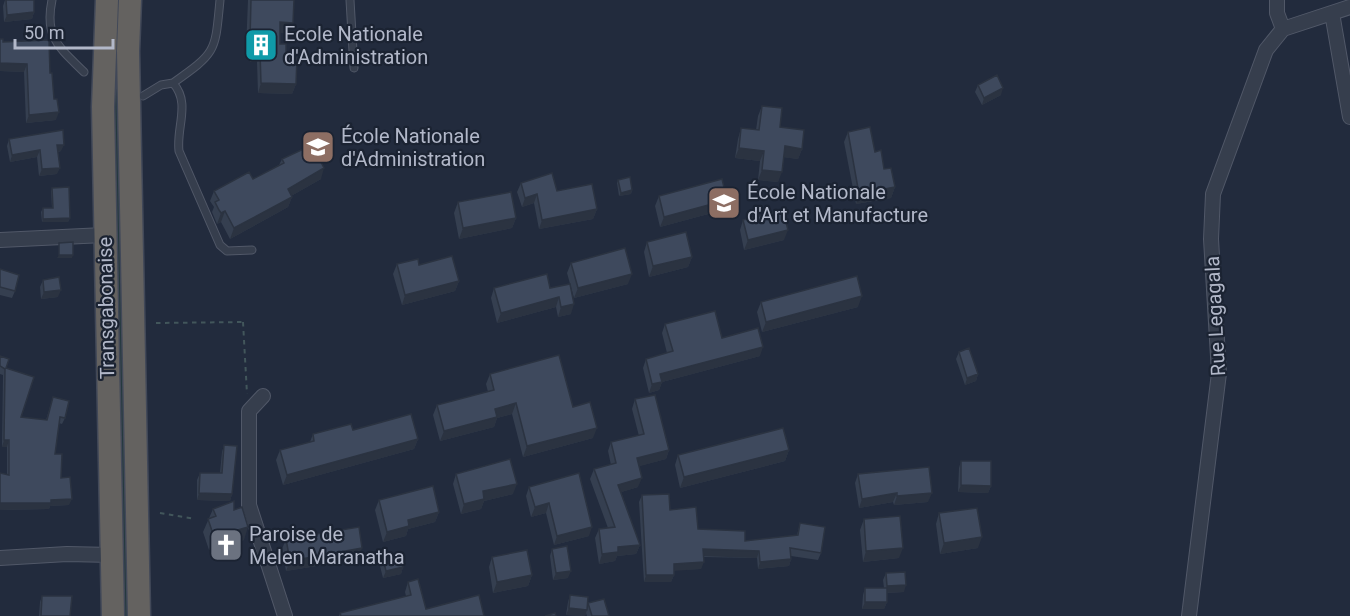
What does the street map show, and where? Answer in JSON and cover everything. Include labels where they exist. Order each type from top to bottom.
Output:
[{"type":"highway","name":"Transgabonaise","points":[[107,0],[103,107],[104,235],[113,616]]},
{"type":"highway","name":"Transgabonaise","points":[[130,0],[128,72],[139,616]]},
{"type":"street","points":[[1277,0],[1277,13],[1283,29],[1350,7]]},
{"type":"street","points":[[1332,13],[1350,117]]},
{"type":"street","name":"Rue Legagala","points":[[1189,616],[1219,373],[1211,239],[1213,194],[1266,50],[1283,29]]},
{"type":"street","points":[[0,240],[104,235]]},
{"type":"street","points":[[263,396],[249,411],[249,506],[285,616]]},
{"type":"street","points":[[0,558],[67,554],[112,555]]},
{"type":"lane","points":[[52,0],[50,14],[53,41],[84,72]]},
{"type":"lane","points":[[143,96],[161,85],[173,83],[205,59],[215,47],[220,0]]},
{"type":"lane","points":[[350,0],[354,68]]},
{"type":"lane","points":[[173,83],[183,99],[177,138],[179,151],[220,245],[227,251],[252,250]]},
{"type":"path","points":[[156,323],[244,322],[246,357],[244,373],[249,411]]},
{"type":"path","points":[[159,513],[195,519]]},
{"type":"green space","points":[[116,0],[122,0],[130,616],[123,616],[113,141]]},
{"type":"building","points":[[6,0],[34,0],[34,12],[7,15]]},
{"type":"building","name":"Ecole Nationale d'Administration","points":[[251,0],[294,0],[293,23],[280,22],[280,44],[286,44],[286,57],[297,58],[296,84],[261,83],[260,52],[254,52],[255,39],[250,39]]},
{"type":"building","points":[[0,39],[3,39],[3,42],[49,40],[50,73],[52,73],[54,99],[57,99],[59,112],[29,115],[27,64],[0,63]]},
{"type":"building","points":[[997,75],[1003,88],[984,98],[978,85]]},
{"type":"building","points":[[762,106],[782,108],[780,127],[804,130],[802,149],[785,146],[782,172],[762,170],[764,151],[739,148],[741,128],[759,130]]},
{"type":"building","points":[[870,127],[875,152],[881,150],[884,169],[891,168],[895,187],[859,194],[848,132]]},
{"type":"building","points":[[63,130],[64,145],[57,145],[60,168],[42,169],[40,150],[12,155],[9,139]]},
{"type":"building","points":[[312,145],[324,168],[288,189],[292,197],[234,228],[225,211],[221,213],[219,210],[215,202],[219,200],[214,191],[249,172],[253,179],[284,163],[282,159]]},
{"type":"building","points":[[552,173],[557,191],[592,184],[597,209],[542,220],[537,194],[525,198],[521,183]]},
{"type":"building","points":[[630,177],[632,190],[621,193],[618,180]]},
{"type":"building","points":[[722,179],[727,200],[664,217],[659,196]]},
{"type":"building","points":[[69,187],[70,218],[43,219],[43,208],[53,208],[52,188]]},
{"type":"building","points":[[511,192],[516,218],[463,228],[458,202]]},
{"type":"building","points":[[783,210],[788,230],[748,240],[743,220]]},
{"type":"building","points":[[686,232],[692,257],[653,266],[647,242]]},
{"type":"building","points":[[73,242],[73,255],[59,255],[59,243]]},
{"type":"building","points":[[625,248],[632,274],[578,288],[571,263]]},
{"type":"building","points":[[452,256],[459,281],[405,295],[397,264],[418,259],[419,265]]},
{"type":"building","points":[[0,269],[19,275],[15,291],[0,287]]},
{"type":"building","points":[[547,274],[550,288],[570,284],[574,304],[561,307],[559,297],[501,313],[494,288]]},
{"type":"building","points":[[857,276],[862,296],[766,322],[761,302]]},
{"type":"building","points":[[59,277],[61,290],[44,292],[43,280]]},
{"type":"building","points":[[715,311],[722,338],[758,328],[763,347],[660,374],[662,382],[652,384],[646,359],[673,351],[665,324]]},
{"type":"building","points":[[969,348],[978,374],[967,378],[959,352]]},
{"type":"building","points":[[559,355],[573,407],[590,402],[597,428],[527,446],[516,403],[495,409],[497,417],[444,431],[437,405],[494,390],[490,374]]},
{"type":"building","points":[[0,356],[9,359],[6,368],[34,377],[21,417],[47,420],[53,397],[69,401],[65,418],[60,417],[55,454],[62,454],[61,478],[70,477],[72,499],[51,500],[51,503],[0,503],[0,473],[9,475],[9,440],[4,440],[5,369],[0,366]]},
{"type":"building","points":[[655,395],[669,450],[637,458],[642,478],[618,485],[640,545],[618,547],[618,552],[602,554],[599,529],[615,527],[594,469],[616,463],[611,442],[644,434],[635,399]]},
{"type":"building","points":[[411,414],[418,439],[287,475],[280,450],[314,441],[313,434],[351,424],[353,430]]},
{"type":"building","points":[[783,428],[789,450],[684,477],[678,455]]},
{"type":"building","points":[[224,445],[237,446],[232,494],[199,493],[200,473],[222,473]]},
{"type":"building","points":[[510,459],[517,484],[483,491],[484,499],[464,504],[456,474]]},
{"type":"building","points":[[961,461],[991,461],[991,486],[961,485]]},
{"type":"building","points":[[929,467],[932,493],[897,496],[897,493],[862,499],[858,474]]},
{"type":"building","points":[[579,473],[592,527],[557,536],[549,503],[535,507],[529,487]]},
{"type":"building","points":[[433,486],[439,512],[408,520],[409,526],[387,532],[379,500]]},
{"type":"building","points":[[669,494],[670,510],[696,507],[698,529],[745,531],[745,541],[798,535],[800,523],[825,527],[821,553],[790,548],[791,559],[760,562],[759,551],[703,549],[704,562],[674,564],[674,575],[646,575],[642,495]]},
{"type":"building","points":[[234,501],[234,510],[242,507],[248,527],[214,537],[208,519],[216,516],[213,509]]},
{"type":"building","points":[[977,508],[982,537],[944,543],[939,513]]},
{"type":"building","points":[[900,516],[903,548],[866,551],[864,519]]},
{"type":"building","points":[[359,527],[362,548],[290,561],[286,539]]},
{"type":"building","points":[[567,546],[571,571],[556,573],[552,549]]},
{"type":"building","points":[[527,550],[532,575],[497,582],[492,557]]},
{"type":"building","points":[[400,554],[403,567],[386,571],[383,559]]},
{"type":"building","points":[[905,572],[906,585],[887,586],[886,573]]},
{"type":"building","points":[[418,579],[426,609],[479,595],[484,616],[341,616],[340,613],[411,595],[408,582]]},
{"type":"building","points":[[865,588],[887,588],[887,602],[865,602]]},
{"type":"building","points":[[570,595],[588,597],[587,610],[569,608]]},
{"type":"building","points":[[42,596],[72,596],[70,616],[41,616]]},
{"type":"building","points":[[604,599],[609,616],[592,616],[588,603]]},
{"type":"place","name":"Ecole Nationale d'Administration","points":[[261,45]]},
{"type":"place","name":"École Nationale d'Administration","points":[[318,147]]},
{"type":"place","name":"École Nationale d'Art et Manufacture","points":[[724,203]]},
{"type":"place","name":"Paroise de Melen Maranatha","points":[[226,545]]}]
